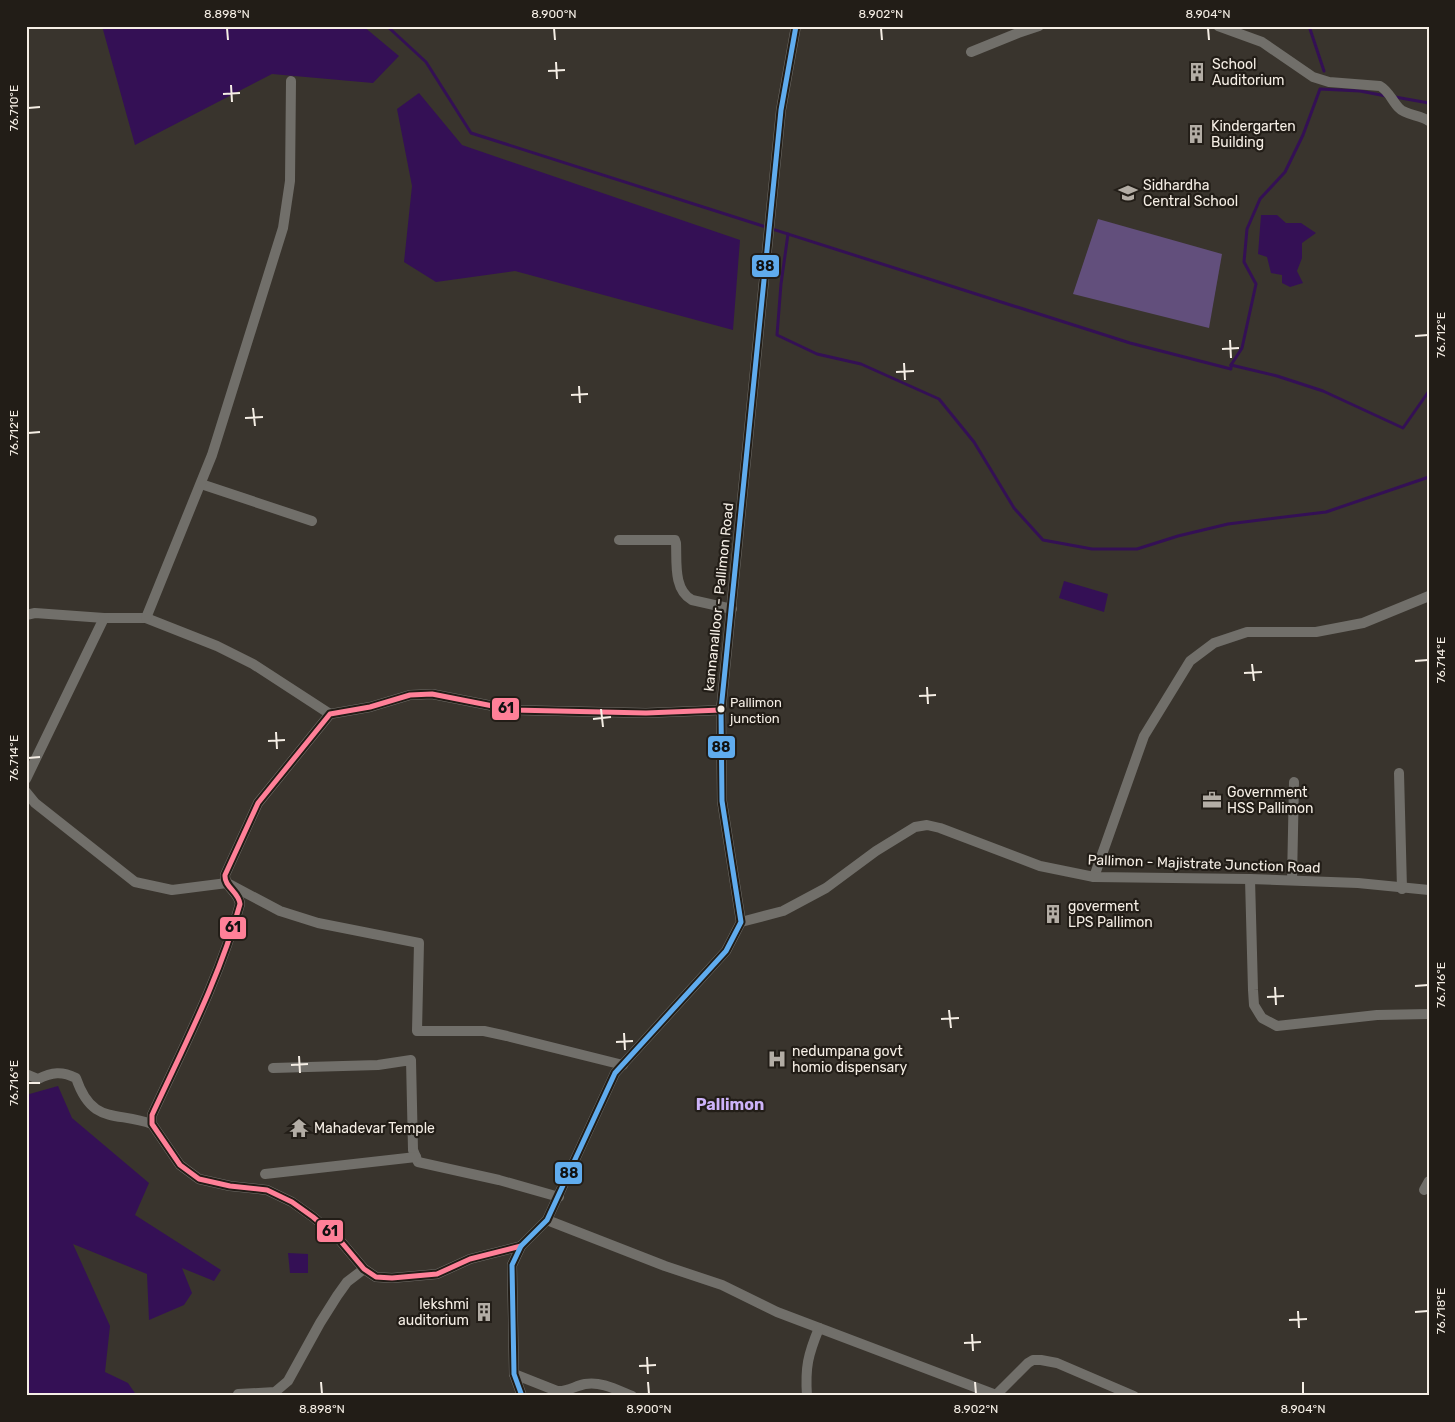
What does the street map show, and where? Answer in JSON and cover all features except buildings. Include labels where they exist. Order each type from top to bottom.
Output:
[{"type":"street","name":"kannanalloor - Pallimon Road","points":[[741,922],[722,801],[722,710],[781,110],[796,26]]},
{"type":"street","points":[[971,52],[1039,26]]},
{"type":"street","points":[[1218,26],[1262,42],[1313,77],[1329,82],[1375,85],[1385,88],[1399,109],[1429,121]]},
{"type":"street","points":[[146,618],[212,455],[283,228],[290,181],[292,81]]},
{"type":"street","points":[[201,484],[312,521]]},
{"type":"street","points":[[619,540],[675,540],[678,582],[687,598],[732,609]]},
{"type":"street","points":[[1094,877],[1144,736],[1190,661],[1214,643],[1247,632],[1316,632],[1363,623],[1429,596]]},
{"type":"street","points":[[26,615],[35,613],[104,618],[146,618],[217,646],[253,664],[330,714]]},
{"type":"street","points":[[26,779],[104,618]]},
{"type":"street","points":[[521,1246],[470,1259],[437,1274],[392,1278],[376,1277],[364,1269],[338,1238],[292,1202],[267,1190],[230,1186],[199,1179],[180,1165],[152,1124],[152,1115],[218,970],[232,933],[240,900],[238,895],[226,883],[225,875],[258,803],[330,714],[370,707],[410,695],[432,694],[513,710],[646,713],[722,710]]},
{"type":"street","points":[[1399,773],[1402,888]]},
{"type":"street","points":[[1292,880],[1294,782]]},
{"type":"street","points":[[26,792],[35,803],[135,882],[172,890],[226,883],[280,911],[318,923],[419,943],[417,1031],[484,1032],[623,1064]]},
{"type":"street","name":"Pallimon - Majistrate Junction Road","points":[[741,922],[783,911],[826,888],[876,851],[915,827],[927,825],[940,828],[1040,866],[1094,877],[1292,880],[1358,883],[1429,890]]},
{"type":"street","points":[[1250,879],[1254,1005],[1262,1018],[1277,1026],[1377,1015],[1429,1014]]},
{"type":"street","points":[[522,1396],[514,1374],[512,1265],[521,1246],[547,1220],[615,1072],[726,951],[741,922]]},
{"type":"street","points":[[272,1068],[378,1065],[411,1060],[413,1150],[418,1162],[499,1180],[559,1197]]},
{"type":"street","points":[[26,1074],[38,1079],[50,1073],[65,1073],[76,1078],[81,1094],[91,1106],[117,1117],[141,1120],[152,1124]]},
{"type":"street","points":[[265,1174],[416,1157]]},
{"type":"street","points":[[547,1220],[664,1266],[722,1285],[777,1312],[996,1395],[1028,1363],[1034,1360],[1042,1360],[1057,1363],[1134,1396]]},
{"type":"street","points":[[238,1394],[275,1392],[288,1382],[336,1296],[346,1282],[364,1269]]},
{"type":"street","points":[[807,1396],[806,1373],[809,1352],[819,1328]]},
{"type":"street","points":[[514,1374],[557,1391],[563,1392],[592,1383],[602,1384],[632,1396]]},
{"type":"shaded area","points":[[102,26],[363,26],[399,56],[373,83],[272,74],[135,145]]},
{"type":"shaded area","points":[[419,93],[462,145],[740,240],[733,330],[515,271],[436,282],[404,262],[412,186],[397,109]]},
{"type":"shaded area","points":[[1261,215],[1277,215],[1286,223],[1301,223],[1316,233],[1302,243],[1302,258],[1297,271],[1303,283],[1290,287],[1282,283],[1282,275],[1271,273],[1267,257],[1258,254]]},
{"type":"shaded area","points":[[1098,219],[1222,254],[1209,328],[1073,294]]},
{"type":"shaded area","points":[[1064,581],[1108,594],[1104,612],[1059,598]]},
{"type":"shaded area","points":[[58,1086],[72,1118],[149,1183],[135,1215],[221,1270],[214,1281],[182,1268],[192,1293],[184,1305],[149,1320],[147,1274],[73,1244],[110,1326],[105,1372],[128,1383],[137,1396],[26,1396],[26,1095]]},
{"type":"shaded area","points":[[288,1253],[308,1254],[308,1273],[290,1273]]},
{"type":"waterway","points":[[387,26],[426,62],[471,133],[1130,343],[1231,369],[1231,365],[1242,348],[1256,284],[1244,262],[1247,229],[1260,199],[1285,172],[1303,135],[1320,89],[1360,91],[1386,96]]},
{"type":"waterway","points":[[1309,26],[1324,71]]},
{"type":"waterway","points":[[1395,97],[1429,103]]},
{"type":"waterway","points":[[788,234],[781,284],[777,335],[817,354],[861,364],[939,399],[974,442],[1014,508],[1043,540],[1092,549],[1137,549],[1178,536],[1228,524],[1326,512],[1429,477]]},
{"type":"waterway","points":[[1231,365],[1277,376],[1323,391],[1403,428],[1429,391]]},
{"type":"transit line","name":"88","points":[[522,1396],[514,1374],[512,1265],[521,1246],[547,1220],[615,1073],[726,951],[741,922],[722,801],[721,710],[781,110],[796,26]]},
{"type":"transit line","name":"61","points":[[521,1246],[470,1259],[437,1274],[392,1278],[376,1277],[364,1269],[338,1238],[292,1202],[267,1190],[230,1186],[199,1179],[180,1165],[152,1124],[152,1115],[212,985],[232,931],[240,904],[237,896],[227,883],[225,875],[258,803],[330,714],[370,707],[410,695],[432,694],[513,710],[646,713],[721,710]]},
{"type":"place","name":"School Auditorium","points":[[1197,72]]},
{"type":"place","name":"Kindergarten Building","points":[[1196,134]]},
{"type":"place","name":"Sidhardha Central School","points":[[1128,193]]},
{"type":"place","name":"Pallimon junction","points":[[721,709]]},
{"type":"place","name":"Government HSS Pallimon","points":[[1212,800]]},
{"type":"place","name":"goverment LPS Pallimon","points":[[1053,914]]},
{"type":"place","name":"nedumpana govt homio dispensary","points":[[777,1059]]},
{"type":"place","name":"Mahadevar Temple","points":[[299,1128]]},
{"type":"place","name":"lekshmi auditorium","points":[[484,1312]]},
{"type":"district","name":"Pallimon","points":[[730,1104]]}]
